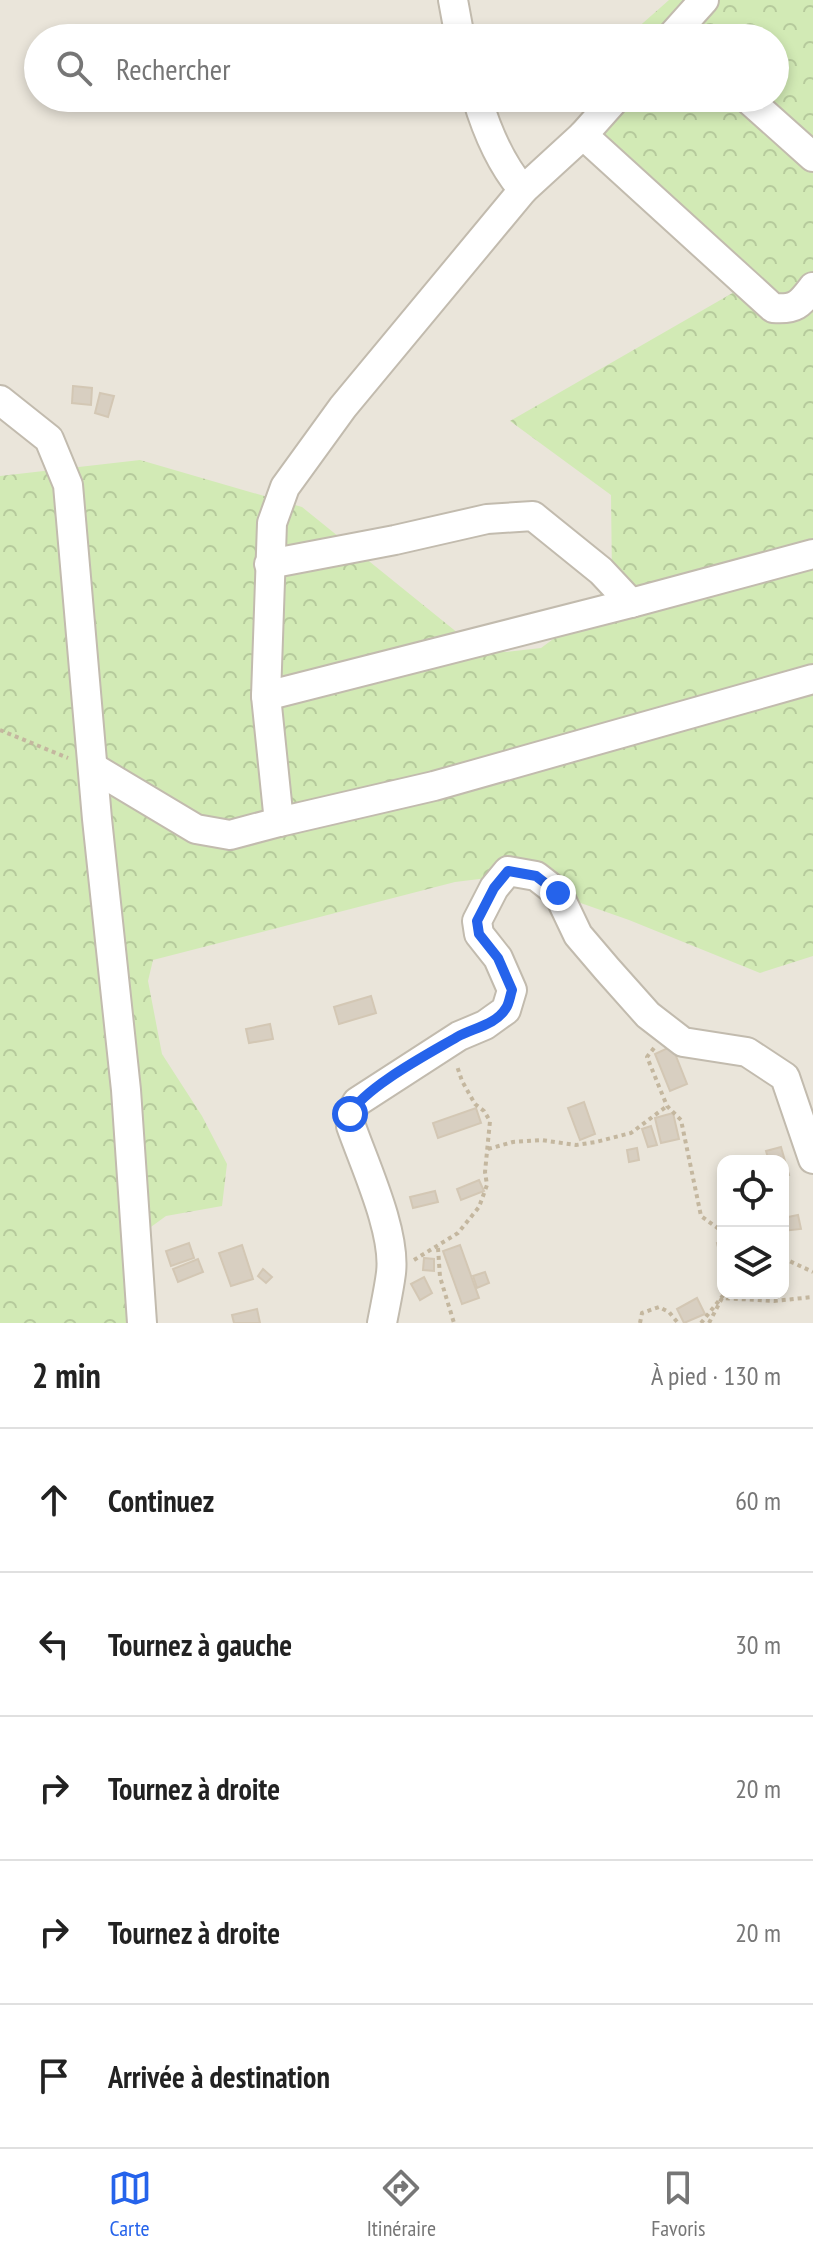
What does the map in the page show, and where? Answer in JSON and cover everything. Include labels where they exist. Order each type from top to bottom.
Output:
[{"type":"street","points":[[453,0],[457,24]]},
{"type":"street","points":[[685,24],[704,0]]},
{"type":"street","points":[[481,112],[507,171],[523,190]]},
{"type":"street","points":[[279,822],[266,696],[272,523],[285,487],[343,407],[523,190],[604,112]]},
{"type":"street","points":[[763,112],[813,157]]},
{"type":"street","points":[[583,135],[773,308],[788,309],[802,302],[813,287]]},
{"type":"street","points":[[0,400],[49,439],[68,485],[97,819],[126,1090],[142,1323]]},
{"type":"street","points":[[269,564],[487,519],[533,516],[601,571],[631,603]]},
{"type":"street","points":[[266,696],[813,554]]},
{"type":"street","points":[[94,768],[196,829],[230,835],[434,786],[813,679]]},
{"type":"street","points":[[382,1323],[391,1273],[389,1245],[382,1211],[351,1126],[350,1114],[357,1102],[372,1091],[506,1010],[512,990],[498,958],[479,934],[477,921],[494,888],[508,871],[536,876],[558,893],[578,935],[648,1015],[672,1034],[683,1042],[747,1052],[785,1077],[813,1159]]},
{"type":"path","points":[[0,730],[94,768]]},
{"type":"path","points":[[672,1034],[647,1057],[667,1106],[681,1120],[701,1216],[717,1228]]},
{"type":"path","points":[[449,1042],[462,1081],[475,1104],[490,1121],[485,1172],[487,1185],[479,1207],[458,1233],[438,1248],[440,1277],[454,1323]]},
{"type":"path","points":[[488,1149],[513,1142],[541,1140],[576,1145],[596,1142],[631,1133],[667,1106]]},
{"type":"path","points":[[789,1261],[813,1272]]},
{"type":"path","points":[[754,1299],[774,1301],[813,1297]]},
{"type":"path","points":[[701,1323],[721,1299]]},
{"type":"path","points":[[709,1323],[722,1299]]},
{"type":"path","points":[[640,1323],[642,1313],[659,1307],[669,1312],[678,1323]]},
{"type":"shaded area","points":[[0,0],[813,0],[813,1323],[0,1323]]},
{"type":"green space","points":[[669,0],[813,0],[813,956],[760,973],[629,920],[504,876],[455,882],[153,960],[148,981],[162,1054],[202,1116],[227,1164],[222,1206],[166,1216],[122,1248],[141,1300],[139,1323],[0,1323],[0,476],[140,460],[302,507],[469,642],[506,652],[541,648],[583,617],[612,578],[611,495],[510,421],[743,287],[601,163],[586,112],[789,112],[789,24],[642,24]]},
{"type":"building","points":[[73,386],[92,388],[91,405],[72,403]]},
{"type":"building","points":[[100,393],[114,396],[108,417],[95,413]]},
{"type":"building","points":[[371,996],[376,1013],[339,1024],[334,1007]]},
{"type":"building","points":[[270,1024],[273,1039],[249,1043],[246,1029]]},
{"type":"building","points":[[672,1046],[687,1084],[670,1091],[655,1054]]},
{"type":"building","points":[[584,1102],[595,1134],[580,1140],[568,1108]]},
{"type":"building","points":[[476,1108],[481,1123],[438,1138],[433,1123]]},
{"type":"building","points":[[673,1113],[679,1139],[661,1143],[655,1118]]},
{"type":"building","points":[[651,1126],[657,1145],[648,1147],[642,1129]]},
{"type":"building","points":[[781,1147],[783,1155],[767,1155],[766,1151]]},
{"type":"building","points":[[637,1148],[639,1160],[629,1162],[627,1150]]},
{"type":"building","points":[[479,1180],[484,1191],[461,1200],[457,1189]]},
{"type":"building","points":[[435,1191],[438,1202],[413,1208],[410,1197]]},
{"type":"building","points":[[798,1215],[801,1229],[789,1230],[789,1217]]},
{"type":"building","points":[[189,1243],[194,1258],[171,1266],[166,1251]]},
{"type":"building","points":[[242,1245],[253,1279],[231,1286],[219,1253]]},
{"type":"building","points":[[460,1245],[479,1298],[462,1304],[443,1251]]},
{"type":"building","points":[[424,1258],[434,1259],[434,1271],[423,1270]]},
{"type":"building","points":[[198,1259],[203,1272],[178,1282],[173,1269]]},
{"type":"building","points":[[263,1269],[272,1277],[266,1283],[258,1276]]},
{"type":"building","points":[[485,1272],[489,1283],[477,1288],[473,1276]]},
{"type":"building","points":[[424,1277],[432,1293],[420,1300],[411,1284]]},
{"type":"building","points":[[697,1298],[705,1314],[684,1323],[677,1309]]},
{"type":"building","points":[[257,1309],[260,1323],[234,1323],[232,1315]]},
{"type":"route","points":[[350,1114],[357,1102],[372,1091],[506,1010],[512,990],[498,958],[479,934],[477,921],[494,888],[508,871],[536,876],[558,893]]}]
